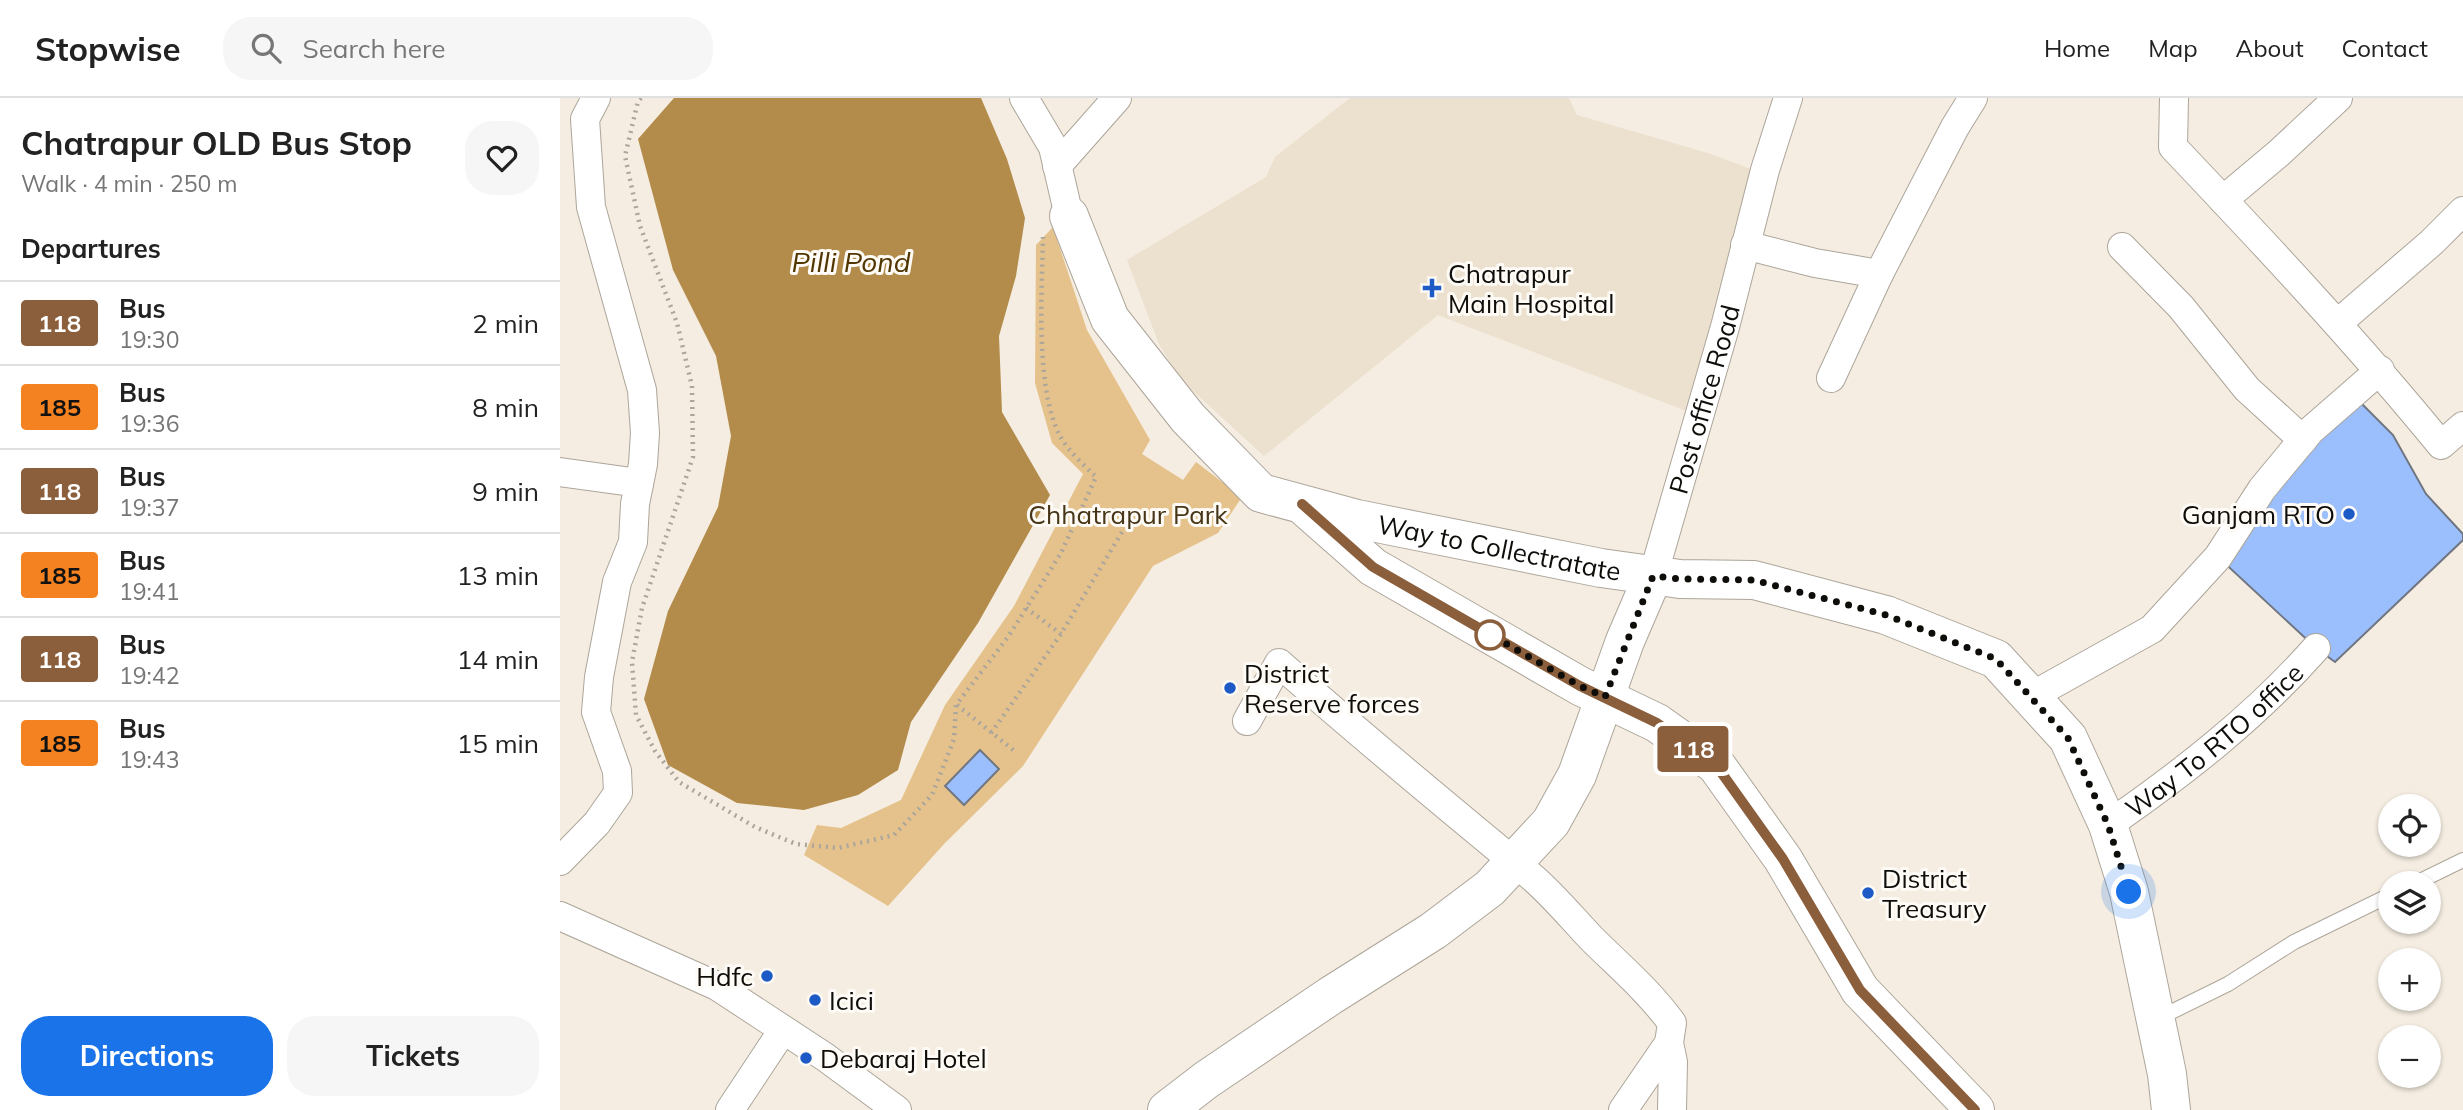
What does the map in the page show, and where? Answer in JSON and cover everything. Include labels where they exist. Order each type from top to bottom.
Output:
[{"type":"main road","name":"Way to Collectratate","points":[[1056,220],[1110,319],[1188,418],[1261,493],[1357,519],[1601,568],[1680,579],[1754,580],[1886,615],[1996,659],[2068,738],[2108,825],[2129,892],[2167,1074],[2171,1110]]},
{"type":"main road","points":[[1302,504],[1373,567],[1569,680],[1657,723],[1716,765],[1783,859],[1860,990],[1975,1110]]},
{"type":"main road","name":"Post office Road","points":[[1167,1110],[1206,1080],[1433,930],[1490,888],[1551,822],[1577,775],[1653,576]]},
{"type":"street","points":[[1024,98],[1053,147],[1058,166],[1056,220]]},
{"type":"street","points":[[1058,166],[1117,98]]},
{"type":"street","name":"Post office Road","points":[[1653,576],[1688,461],[1765,170],[1788,98]]},
{"type":"street","points":[[1831,378],[1879,274],[1955,127],[1973,98]]},
{"type":"street","points":[[2174,98],[2173,147],[2338,323],[2441,445],[2463,426]]},
{"type":"street","points":[[2223,200],[2338,98]]},
{"type":"street","points":[[560,861],[597,823],[618,793],[617,771],[596,712],[605,638],[617,582],[633,541],[645,433],[642,390],[591,206],[580,109]]},
{"type":"street","points":[[2338,323],[2432,242],[2463,211]]},
{"type":"street","points":[[1745,246],[1815,263],[1879,274]]},
{"type":"street","points":[[2122,247],[2181,307],[2248,389],[2303,440]]},
{"type":"street","points":[[2030,697],[2152,629],[2218,557],[2262,489],[2303,440],[2380,370]]},
{"type":"street","points":[[560,472],[639,484]]},
{"type":"street","name":"Way To RTO office","points":[[2108,825],[2166,784],[2221,740],[2287,681],[2316,648]]},
{"type":"street","points":[[1247,721],[1279,663],[1362,737],[1533,878],[1652,996],[1672,1023],[1669,1043],[1673,1062],[1672,1110]]},
{"type":"street","points":[[560,916],[717,986],[825,1057],[897,1110]]},
{"type":"street","points":[[730,1110],[783,1030]]},
{"type":"street","points":[[1623,1110],[1669,1043]]},
{"type":"lane","points":[[2441,871],[2463,860]]},
{"type":"lane","points":[[2155,1019],[2228,984],[2294,942],[2378,901]]},
{"type":"path","points":[[755,827],[796,844],[838,848],[894,835],[932,795],[954,739],[956,705],[1008,637],[1061,553],[1096,477],[1061,438],[1047,403],[1042,319],[1056,220]]},
{"type":"path","points":[[991,733],[1061,634],[1122,532]]},
{"type":"path","points":[[1026,608],[1061,634]]},
{"type":"path","points":[[956,705],[1017,753]]},
{"type":"shaded area","name":"Chatrapur Main Hospital","points":[[1350,98],[1569,98],[1577,115],[1711,154],[1759,172],[1689,412],[1438,315],[1264,456],[1180,379],[1159,344],[1127,260],[1266,177],[1275,157]]},
{"type":"green space","name":"Chhatrapur Park","points":[[1053,227],[1087,330],[1150,440],[1142,454],[1183,480],[1196,462],[1242,497],[1218,533],[1153,566],[1023,766],[945,843],[888,906],[804,855],[817,825],[841,828],[901,800],[945,705],[1014,606],[1083,474],[1052,443],[1035,383],[1036,245]]},
{"type":"water","name":"Pilli Pond","points":[[674,98],[981,98],[1007,159],[1025,218],[1016,276],[999,336],[1002,412],[1050,495],[978,623],[911,722],[898,770],[858,795],[804,810],[737,803],[668,765],[644,699],[668,611],[718,507],[731,436],[716,356],[673,270],[638,139]]},
{"type":"building","name":"Ganjam RTO","points":[[2353,395],[2393,435],[2426,494],[2463,534],[2463,540],[2335,662],[2316,648],[2218,557]]},
{"type":"building","points":[[980,750],[999,769],[964,805],[945,786]]},
{"type":"bus line","name":"118","points":[[1302,504],[1373,567],[1580,686],[1657,723],[1716,765],[1783,859],[1860,990],[1975,1110]]},
{"type":"place","name":"Chatrapur Main Hospital","points":[[1432,288]]},
{"type":"place","name":"Ganjam RTO","points":[[2349,514]]},
{"type":"place","name":"District Reserve forces","points":[[1230,688]]},
{"type":"place","name":"District Treasury","points":[[1868,893]]},
{"type":"place","name":"Hdfc","points":[[767,976]]},
{"type":"place","name":"Icici","points":[[815,1000]]},
{"type":"place","name":"Debaraj Hotel","points":[[806,1058]]},
{"type":"route","points":[[1490,635],[1482,630],[1580,686],[1605,697],[1653,576],[1754,580],[1886,615],[1996,659],[2068,738],[2108,825],[2129,892]]}]
